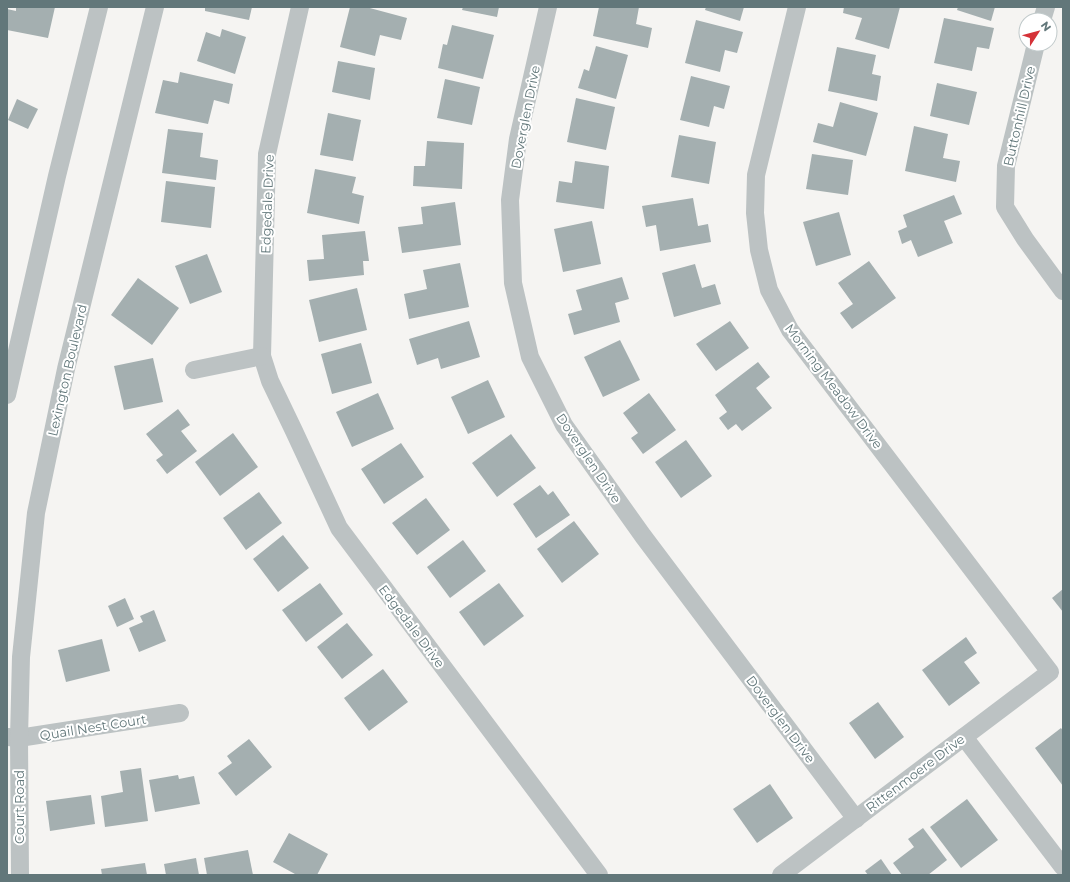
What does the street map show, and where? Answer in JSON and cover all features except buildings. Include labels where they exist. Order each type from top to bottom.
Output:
[{"type":"street","points":[[7,395],[57,176],[99,7]]},
{"type":"street","name":"Lexington Boulevard","points":[[13,738],[36,513],[66,369],[155,7]]},
{"type":"street","name":"Edgedale Drive","points":[[300,7],[268,154],[262,356],[270,381],[338,528],[599,875]]},
{"type":"street","name":"Doverglen Drive","points":[[548,7],[518,139],[510,200],[513,283],[530,357],[564,425],[643,536],[856,819]]},
{"type":"street","name":"Morning Meadow Drive","points":[[797,7],[756,175],[755,213],[759,250],[768,290],[790,330],[1050,672]]},
{"type":"street","name":"Buttonhill Drive","points":[[1034,52],[1006,166],[1005,207],[1025,239],[1063,291]]},
{"type":"street","points":[[194,370],[262,356]]},
{"type":"street","name":"Rittenmoere Drive","points":[[781,875],[1050,672]]},
{"type":"street","name":"Quail Nest Court","points":[[13,738],[180,713]]},
{"type":"street","points":[[964,737],[1063,867]]},
{"type":"street","name":"Court Road","points":[[13,738],[20,875]]}]
